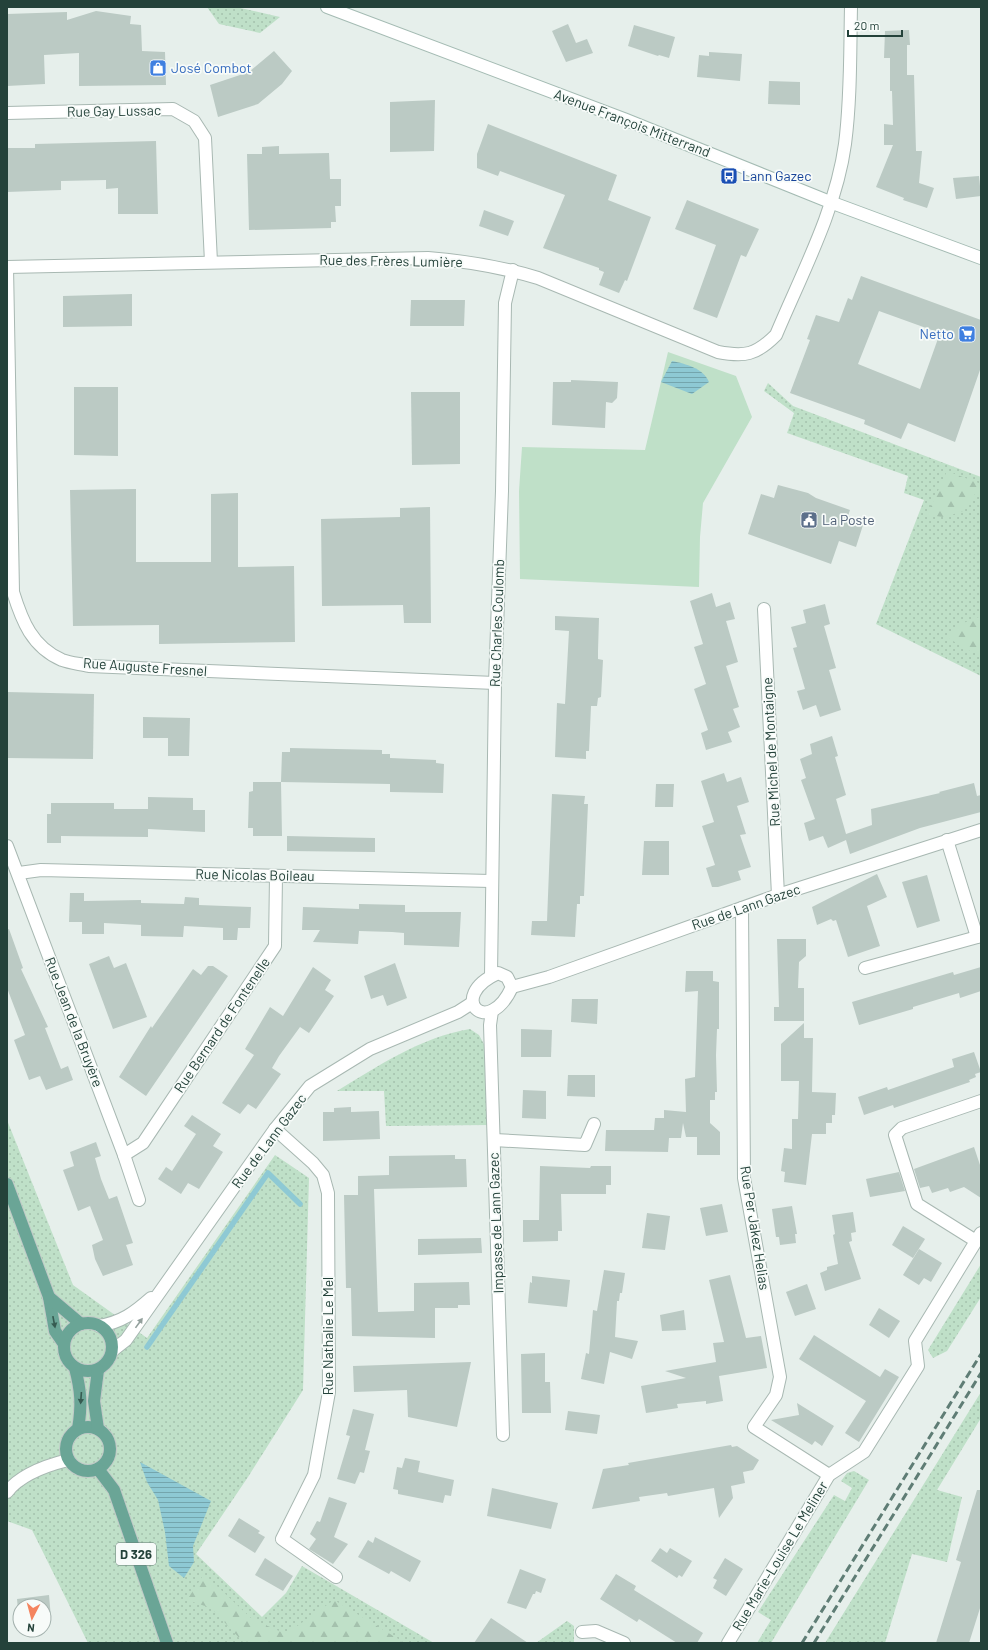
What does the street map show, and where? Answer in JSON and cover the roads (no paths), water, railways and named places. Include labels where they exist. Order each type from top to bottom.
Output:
[{"type":"main road","points":[[7,1184],[49,1297],[55,1331],[64,1344],[67,1360],[75,1368],[83,1371],[98,1370],[105,1365],[112,1351],[110,1336],[99,1326],[94,1324],[81,1324],[71,1330],[66,1337],[64,1344]]},
{"type":"main road","points":[[49,1297],[81,1324]]},
{"type":"main road","points":[[75,1368],[81,1391],[81,1411],[78,1429]]},
{"type":"main road","points":[[98,1370],[94,1401],[98,1429]]},
{"type":"main road","points":[[91,1426],[98,1429],[104,1432],[110,1445],[108,1459],[98,1469],[92,1471],[78,1469],[68,1460],[66,1446],[72,1433],[78,1429],[91,1426]]},
{"type":"main road","name":"D 326","points":[[98,1469],[114,1490],[167,1643]]},
{"type":"street","name":"Avenue François Mitterrand","points":[[327,7],[624,119],[830,202],[981,258]]},
{"type":"street","name":"Rue des Frères Lumière","points":[[7,268],[428,258],[467,261],[513,270],[538,278],[718,352],[735,355],[750,354],[765,346],[776,335],[830,202],[845,144],[850,72],[851,7]]},
{"type":"street","name":"Rue Gay Lussac","points":[[7,113],[173,109],[194,121],[205,138],[211,262]]},
{"type":"street","name":"Rue Auguste Fresnel","points":[[7,268],[13,592],[21,618],[36,642],[62,660],[89,666],[495,683]]},
{"type":"street","name":"Rue Charles Coulomb","points":[[490,976],[495,683],[502,499],[505,303],[513,270]]},
{"type":"street","name":"Rue Michel de Montaigne","points":[[764,608],[778,895]]},
{"type":"street","name":"Rue de Lann Gazec","points":[[512,987],[549,977],[778,895],[981,830]]},
{"type":"street","points":[[865,968],[979,936],[947,840]]},
{"type":"street","name":"Rue Jean de la Bruyère","points":[[7,846],[19,873],[124,1155],[138,1200]]},
{"type":"street","name":"Rue Nicolas Boileau","points":[[19,873],[41,870],[491,881]]},
{"type":"street","name":"Rue Bernard de Fontenelle","points":[[124,1155],[143,1143],[275,946],[276,876]]},
{"type":"street","name":"Rue Per Jakez Helias","points":[[742,908],[744,1178],[780,1377],[776,1395],[754,1427],[829,1475]]},
{"type":"street","points":[[498,973],[507,977],[512,987],[507,999],[492,1011],[483,1013],[476,1010],[472,1003],[473,994],[485,979],[490,976],[498,973]]},
{"type":"street","name":"Rue de Lann Gazec","points":[[166,1286],[275,1129],[310,1086],[370,1049],[458,1012],[472,1003]]},
{"type":"street","name":"Impasse de Lann Gazec","points":[[492,1011],[490,1025],[503,1434]]},
{"type":"street","points":[[978,1237],[917,1204],[895,1135],[902,1128],[981,1101]]},
{"type":"street","points":[[494,1140],[585,1145],[594,1124]]},
{"type":"street","name":"Rue Nathalie Le Mel","points":[[275,1129],[313,1163],[323,1175],[328,1193],[329,1392],[314,1476],[282,1539],[336,1577]]},
{"type":"street","name":"Rue Marie-Louise Le Meliner","points":[[728,1643],[829,1475],[864,1452],[918,1366],[914,1341],[978,1237]]},
{"type":"street","points":[[99,1326],[115,1323],[133,1313],[166,1286]]},
{"type":"street","points":[[112,1351],[126,1340],[166,1286]]},
{"type":"street","points":[[7,1492],[14,1485],[30,1475],[54,1464],[68,1460]]},
{"type":"street","points":[[582,1632],[596,1631],[624,1643]]},
{"type":"water","points":[[672,361],[694,367],[703,373],[709,382],[692,394],[661,382]]},
{"type":"water","points":[[140,1462],[211,1501],[193,1546],[194,1562],[184,1578],[169,1566],[165,1532],[158,1500],[147,1482]]},
{"type":"waterway","points":[[147,1347],[268,1173],[300,1204]]},
{"type":"railway","points":[[802,1643],[981,1354]]},
{"type":"railway","points":[[814,1643],[981,1373]]},
{"type":"place","name":"José Combot","points":[[158,68]]},
{"type":"place","name":"Lann Gazec","points":[[729,176]]},
{"type":"place","name":"Netto","points":[[967,334]]},
{"type":"place","name":"La Poste","points":[[809,520]]}]
